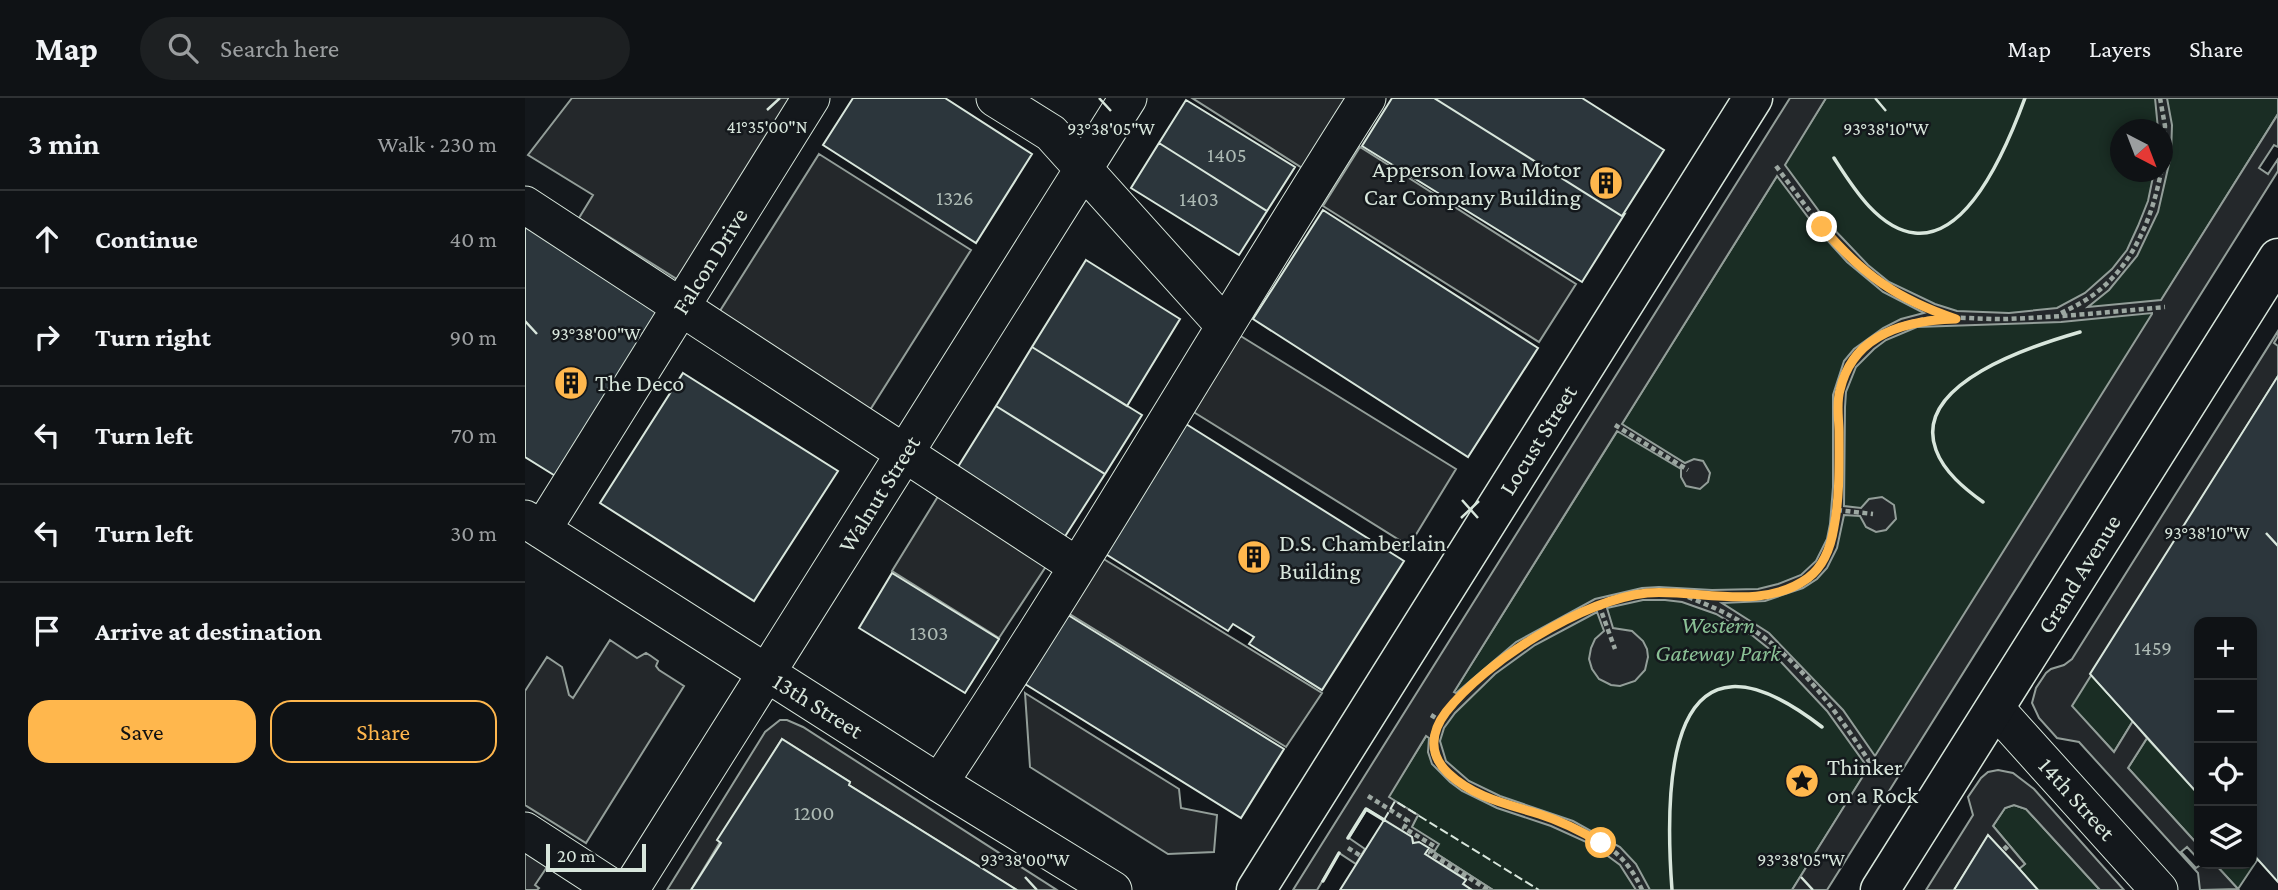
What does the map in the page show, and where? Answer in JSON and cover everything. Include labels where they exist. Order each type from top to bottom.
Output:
[{"type":"main road","name":"Locust Street","points":[[1256,890],[1753,98]]},
{"type":"main road","name":"Grand Avenue","points":[[1880,890],[2278,258]]},
{"type":"street","name":"Falcon Drive","points":[[534,525],[682,306],[811,98]]},
{"type":"street","points":[[995,98],[1051,134],[1084,167],[1224,325]]},
{"type":"street","name":"Walnut Street","points":[[630,890],[1128,98]]},
{"type":"street","points":[[939,783],[991,706],[1224,325],[1367,98]]},
{"type":"street","points":[[525,205],[1077,566]]},
{"type":"street","name":"13th Street","points":[[534,525],[939,783],[1113,890]]},
{"type":"street","name":"14th Street","points":[[1995,708],[2159,890]]},
{"type":"street","points":[[525,831],[617,890]]},
{"type":"path","points":[[2160,98],[2164,119]]},
{"type":"path","points":[[1776,166],[1843,251],[1867,272],[1891,291],[1923,308],[1956,319]]},
{"type":"path","points":[[2058,315],[2104,287],[2134,248],[2147,223],[2158,182]]},
{"type":"path","points":[[1642,890],[1625,862],[1601,843],[1559,822],[1493,800],[1460,783],[1449,774],[1433,752],[1433,737],[1440,720],[1473,685],[1521,647],[1563,621],[1599,605],[1621,597],[1649,593],[1757,596],[1782,590],[1808,578],[1818,569],[1826,555],[1832,540],[1837,510],[1839,392],[1847,370],[1860,352],[1881,335],[1926,320],[2007,319],[2165,307]]},
{"type":"path","points":[[1615,425],[1688,470]]},
{"type":"path","points":[[1837,510],[1873,514]]},
{"type":"path","points":[[1684,595],[1745,624],[1781,652],[1828,702],[1874,769]]},
{"type":"path","points":[[1599,605],[1615,649]]},
{"type":"path","points":[[1431,715],[1440,720]]},
{"type":"path","points":[[1368,796],[1408,821],[1404,828],[1434,846],[1430,853],[1488,890]]},
{"type":"path","points":[[2004,846],[2010,852]]},
{"type":"path","points":[[1348,848],[1361,856]]},
{"type":"green space","name":"Western Gateway Park","points":[[1826,98],[2278,98],[2278,114],[1792,890],[1493,890],[1434,852],[1438,844],[1411,827],[1418,815],[1388,797]]},
{"type":"green space","points":[[2090,674],[2133,721],[2114,752],[2071,706]]},
{"type":"green space","points":[[2147,738],[2194,790],[2194,841],[2128,768]]},
{"type":"green space","points":[[2014,805],[2026,809],[2100,890],[2038,890],[2019,869],[2025,864],[1993,826],[2005,808]]},
{"type":"green space","points":[[2220,869],[2251,869],[2238,889]]},
{"type":"shaded area","points":[[572,98],[794,98],[680,281],[579,218],[593,195],[528,155]]},
{"type":"shaded area","points":[[1192,98],[1350,98],[1307,171]]},
{"type":"shaded area","points":[[1790,98],[1826,98],[1785,165],[1827,222],[1868,265],[1889,282],[1935,304],[1957,311],[2009,313],[2057,308],[2085,293],[2112,269],[2127,250],[2148,201],[2152,182],[2165,182],[2158,212],[2137,256],[2109,290],[2088,307],[2161,300],[2278,114],[2278,147],[2274,145],[2259,168],[2268,174],[2278,159],[2278,171],[1827,890],[1792,890],[1868,768],[1827,711],[1768,648],[1753,636],[1716,614],[1682,602],[1643,600],[1607,608],[1613,628],[1632,631],[1647,649],[1645,670],[1635,681],[1620,686],[1611,685],[1599,679],[1592,669],[1589,659],[1591,648],[1595,639],[1604,631],[1597,612],[1535,645],[1495,674],[1455,713],[1444,728],[1440,741],[1446,761],[1469,781],[1500,796],[1573,821],[1620,847],[1636,864],[1650,890],[1636,890],[1620,865],[1593,845],[1551,826],[1497,808],[1462,791],[1432,764],[1428,752],[1429,738],[1426,736],[1389,797],[1418,815],[1412,827],[1439,844],[1434,852],[1493,890],[1472,890],[1463,884],[1466,879],[1425,854],[1413,843],[1412,837],[1367,809],[1349,838],[1365,849],[1356,864],[1339,853],[1317,890],[1293,890]],"holes":[[[1777,176],[1817,229],[1847,262],[1883,292],[1924,313],[1901,319],[1883,328],[1854,349],[1844,361],[1833,395],[1833,487],[1830,524],[1827,539],[1816,561],[1801,575],[1758,589],[1642,588],[1595,599],[1516,642],[1454,692],[1617,431],[1681,469],[1681,477],[1686,486],[1700,489],[1708,482],[1710,473],[1703,461],[1694,459],[1685,463],[1622,424]],[[2152,314],[1875,756],[1843,710],[1769,633],[1722,603],[1765,601],[1803,588],[1817,579],[1827,568],[1837,548],[1844,515],[1860,516],[1866,527],[1876,532],[1886,530],[1896,519],[1894,505],[1882,497],[1869,499],[1861,508],[1844,506],[1846,392],[1856,367],[1886,340],[1917,327],[2061,322]]]},
{"type":"shaded area","points":[[2155,98],[2167,98],[2171,119],[2157,119]]},
{"type":"shaded area","points":[[1360,147],[1576,284],[1539,342],[1323,206]]},
{"type":"shaded area","points":[[819,154],[971,250],[870,410],[718,314]]},
{"type":"shaded area","points":[[2278,331],[2274,343],[2278,346],[2278,376],[2072,706],[2114,752],[2133,721],[2147,738],[2128,768],[2194,841],[2194,855],[2187,847],[2181,852],[2194,869],[2079,742],[2057,738],[2039,718],[2032,703],[2036,688],[2046,673],[2072,659]]},
{"type":"shaded area","points":[[1239,335],[1456,469],[1409,546],[1192,411]]},
{"type":"shaded area","points":[[953,472],[1062,542],[999,638],[892,571]]},
{"type":"shaded area","points":[[1102,558],[1322,693],[1286,747],[1068,613]]},
{"type":"shaded area","points":[[610,640],[637,658],[646,653],[651,656],[658,661],[656,666],[659,670],[684,686],[586,843],[525,805],[525,691],[547,657],[562,667],[569,695],[573,698]]},
{"type":"shaded area","points":[[1025,693],[1179,789],[1181,808],[1217,815],[1214,852],[1168,854],[1030,767]]},
{"type":"shaded area","points":[[780,720],[803,727],[1057,890],[1017,890],[849,785],[850,782],[782,739],[691,890],[667,890],[765,732]]},
{"type":"shaded area","points":[[1998,770],[2013,773],[2034,789],[2124,890],[2100,890],[2026,809],[2014,805],[2005,808],[1993,826],[2025,864],[2019,869],[1988,836],[1954,890],[1926,890],[1973,815],[1968,797],[1981,778],[1988,772]]},
{"type":"shaded area","points":[[525,845],[551,861],[535,885],[539,888],[537,890],[525,890]]},
{"type":"shaded area","points":[[2194,869],[2220,869],[2238,889],[2200,890],[2198,873]]},
{"type":"building","points":[[853,98],[945,98],[1032,154],[976,243],[823,145]]},
{"type":"building","points":[[1392,98],[1434,98],[1624,215],[1582,282],[1362,146]]},
{"type":"building","name":"Apperson Iowa Motor Car Company Building","points":[[1434,98],[1582,98],[1664,150],[1622,216]]},
{"type":"building","points":[[1186,100],[1295,167],[1267,211],[1159,143]]},
{"type":"building","points":[[1159,143],[1267,211],[1239,255],[1131,188]]},
{"type":"building","points":[[1323,210],[1538,348],[1468,457],[1253,319]]},
{"type":"building","name":"The Deco","points":[[525,220],[665,309],[557,477],[525,457]]},
{"type":"building","points":[[1086,260],[1180,319],[1127,406],[1032,347]]},
{"type":"building","points":[[1032,347],[1142,415],[1105,474],[996,406]]},
{"type":"building","points":[[683,373],[838,471],[754,601],[600,503]]},
{"type":"building","points":[[2278,376],[2278,882],[2257,859],[2257,617],[2194,617],[2194,789],[2090,674]]},
{"type":"building","points":[[996,406],[1105,474],[1064,538],[956,470]]},
{"type":"building","name":"D.S. Chamberlain Building","points":[[1186,424],[1404,561],[1322,690],[1249,644],[1254,637],[1233,624],[1228,631],[1104,553]]},
{"type":"building","points":[[892,573],[999,639],[965,693],[859,628]]},
{"type":"building","points":[[1068,615],[1284,749],[1241,818],[1025,684]]},
{"type":"building","points":[[782,739],[850,782],[849,785],[1017,890],[691,890],[721,843],[717,840]]},
{"type":"building","points":[[1384,820],[1412,837],[1413,843],[1419,842],[1429,848],[1425,854],[1466,880],[1463,884],[1472,890],[1340,890]]},
{"type":"building","points":[[1988,835],[2015,864],[2038,890],[1954,890]]},
{"type":"fence","points":[[1384,820],[1395,801],[1539,890]]},
{"type":"wall","points":[[1834,158],[1867,204],[1889,224],[1915,233],[1935,231],[1954,220],[1985,183],[2009,137],[2025,98]]},
{"type":"wall","points":[[1983,502],[1950,473],[1936,450],[1933,426],[1942,405],[1959,387],[2008,357],[2080,332]]},
{"type":"wall","points":[[1672,890],[1670,802],[1675,759],[1686,723],[1704,697],[1732,687],[1771,695],[1822,727]]},
{"type":"wall","points":[[1348,838],[1366,809],[1384,820]]},
{"type":"wall","points":[[1323,881],[1339,853]]},
{"type":"place","name":"Apperson Iowa Motor Car Company Building","points":[[1606,183]]},
{"type":"place","name":"The Deco","points":[[571,383]]},
{"type":"place","name":"D.S. Chamberlain Building","points":[[1254,557]]},
{"type":"place","name":"Thinker on a Rock","points":[[1802,781]]},
{"type":"route","points":[[1601,843],[1581,831],[1493,800],[1460,783],[1438,762],[1433,752],[1433,737],[1437,725],[1450,707],[1502,661],[1563,621],[1599,605],[1621,597],[1649,593],[1757,596],[1795,585],[1818,569],[1832,540],[1837,510],[1839,392],[1847,370],[1860,352],[1881,335],[1904,324],[1956,319],[1923,308],[1891,291],[1843,251],[1822,227]]}]
